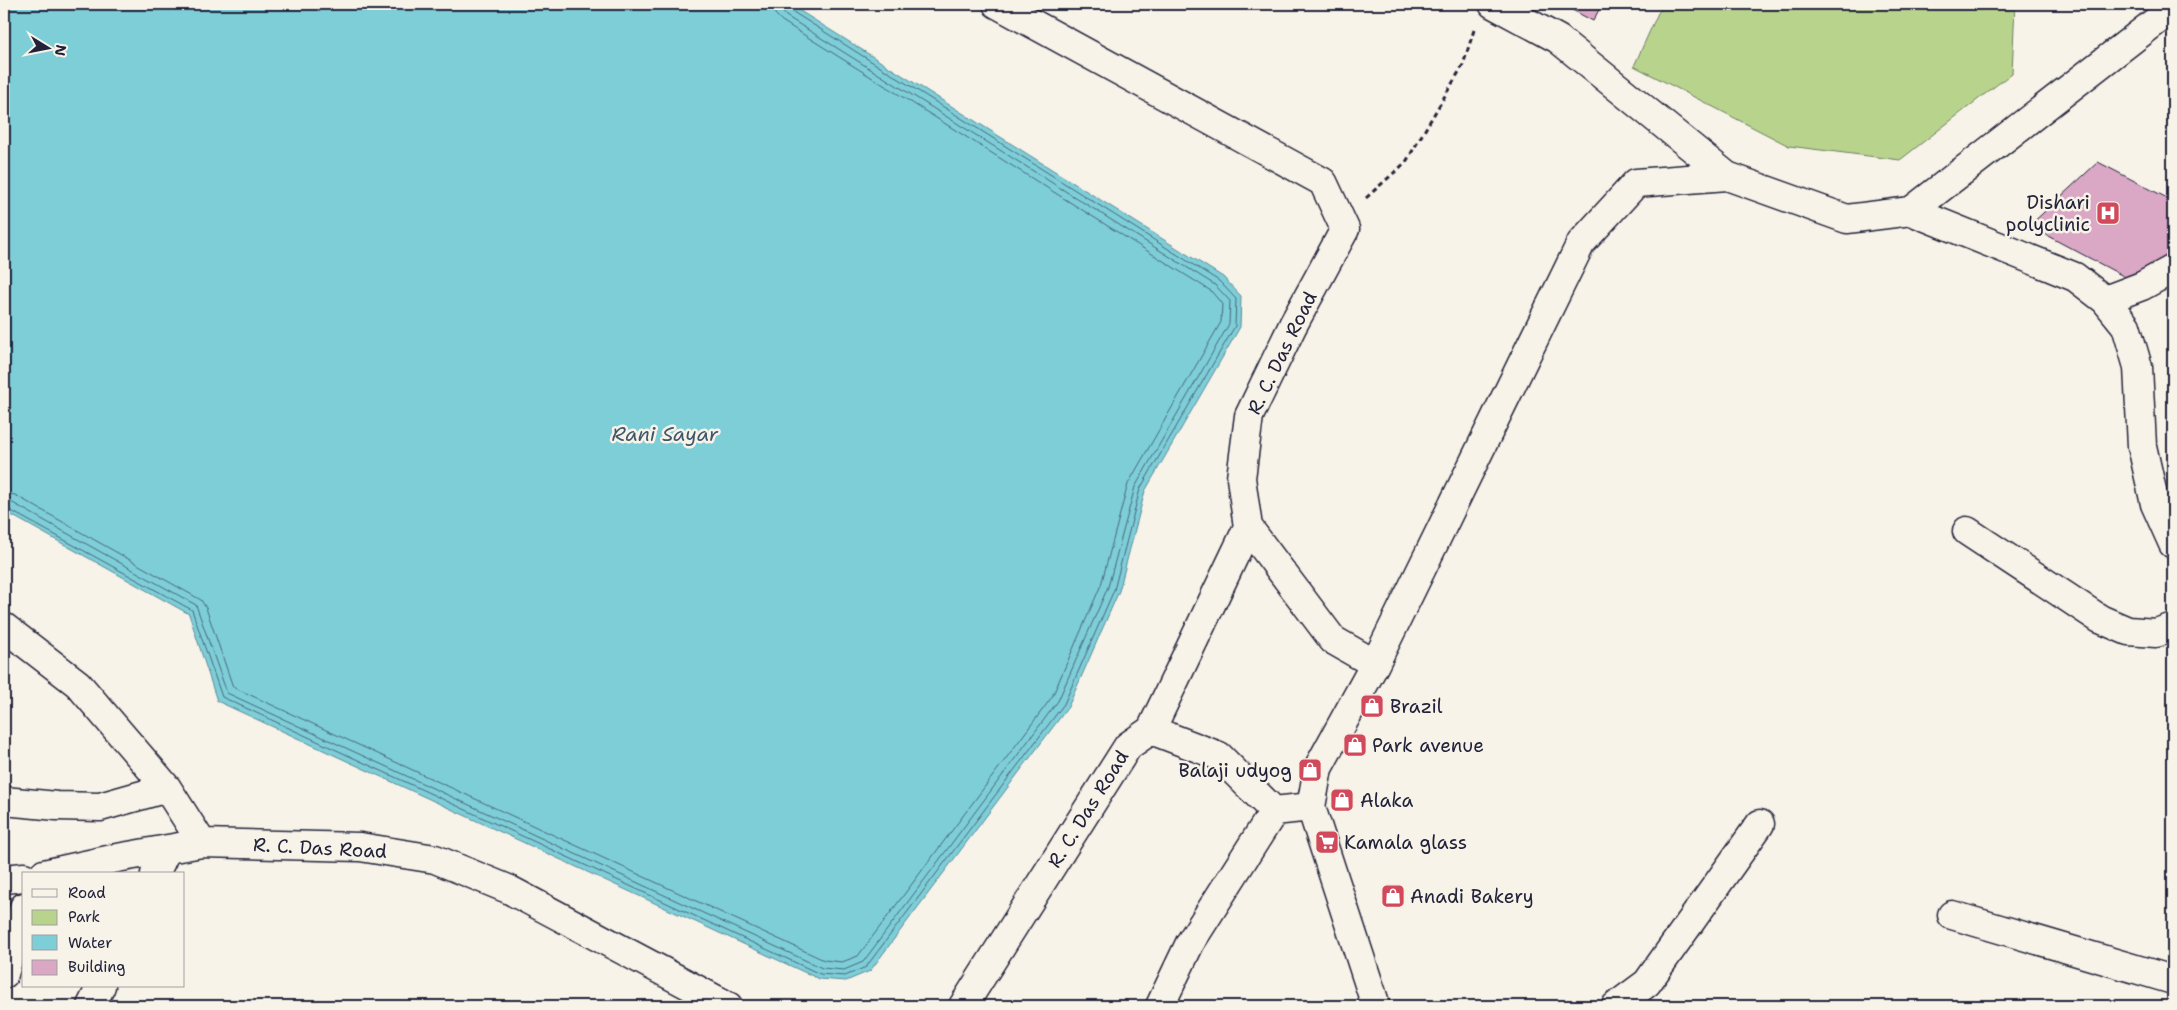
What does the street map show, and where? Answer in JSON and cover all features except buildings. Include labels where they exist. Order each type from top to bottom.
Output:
[{"type":"street","points":[[996,4],[1323,182],[1341,220]]},
{"type":"street","points":[[1911,211],[2173,8]]},
{"type":"street","points":[[1485,12],[1558,38],[1727,176],[1847,219],[1911,211],[2074,277],[2105,300],[2126,326],[2138,367],[2142,446],[2155,504],[2173,544]]},
{"type":"street","points":[[1376,1006],[1311,807],[1318,768],[1375,664],[1581,243],[1636,182],[1727,176]]},
{"type":"street","name":"R. C. Das Road","points":[[963,1006],[1128,746],[1151,730],[1248,527],[1241,478],[1250,416],[1293,326],[1345,229],[1341,220]]},
{"type":"street","points":[[2105,300],[2142,286],[2173,269]]},
{"type":"street","points":[[1248,527],[1333,640],[1375,664]]},
{"type":"street","points":[[1967,531],[2107,622],[2128,632],[2156,633],[2173,628]]},
{"type":"street","points":[[4,627],[78,684],[167,788],[202,843]]},
{"type":"street","points":[[1151,730],[1219,756],[1274,811]]},
{"type":"street","points":[[4,801],[57,806],[100,807],[167,788]]},
{"type":"street","points":[[1274,811],[1311,807]]},
{"type":"street","points":[[1160,1006],[1190,943],[1274,811]]},
{"type":"street","points":[[1616,1006],[1648,983],[1760,824]]},
{"type":"street","name":"R. C. Das Road","points":[[54,872],[202,843],[360,847],[435,859],[508,889],[728,1006]]},
{"type":"street","points":[[155,872],[166,849]]},
{"type":"street","points":[[4,879],[22,877]]},
{"type":"street","points":[[4,974],[22,914]]},
{"type":"street","points":[[1952,915],[2173,980]]},
{"type":"street","points":[[91,1006],[100,988]]},
{"type":"path","points":[[1341,220],[1406,162],[1463,65],[1485,12]]},
{"type":"green space","points":[[1665,4],[2015,4],[2012,73],[1900,160],[1789,146],[1634,66],[1658,13]]},
{"type":"water","name":"Rani Sayar","points":[[4,4],[789,4],[1223,277],[1241,296],[1240,327],[1145,491],[1119,591],[1068,707],[870,971],[846,981],[819,979],[217,701],[189,614],[4,511]]},
{"type":"place","name":"Dishari polyclinic","points":[[2108,213]]},
{"type":"place","name":"Brazil","points":[[1372,706]]},
{"type":"place","name":"Park avenue","points":[[1355,745]]},
{"type":"place","name":"Balaji udyog","points":[[1310,770]]},
{"type":"place","name":"Alaka","points":[[1342,800]]},
{"type":"place","name":"Kamala glass","points":[[1327,842]]},
{"type":"place","name":"Anadi Bakery","points":[[1393,896]]}]
